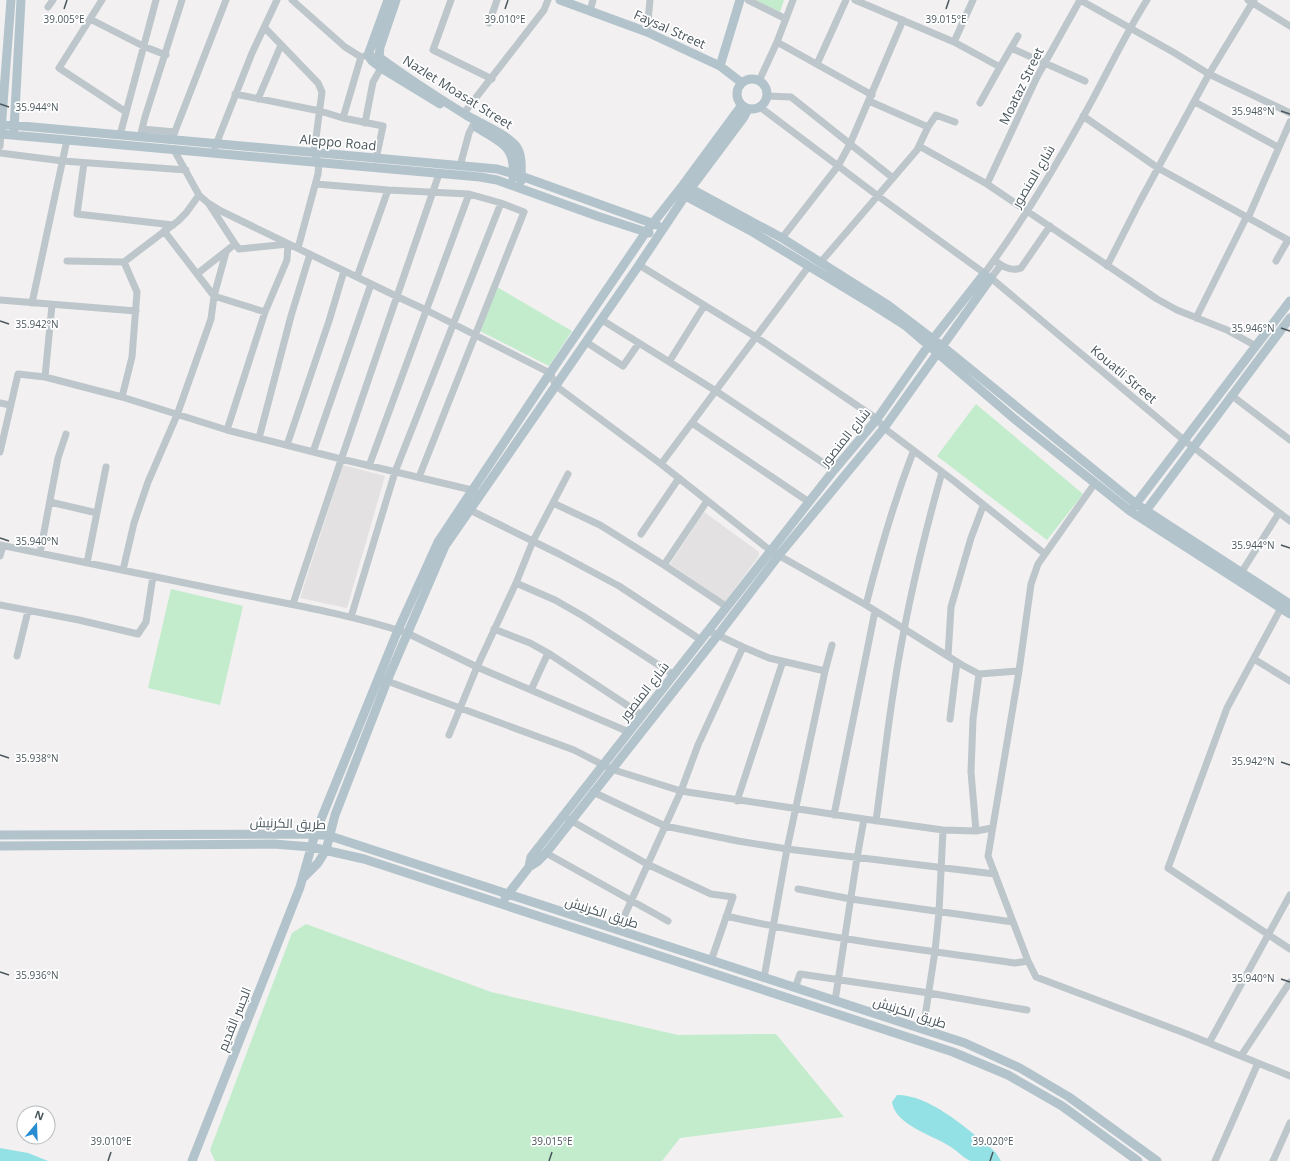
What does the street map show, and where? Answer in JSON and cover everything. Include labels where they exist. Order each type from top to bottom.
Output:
[{"type":"main road","points":[[0,134],[4,42],[11,0]]},
{"type":"main road","points":[[14,135],[21,0]]},
{"type":"main road","points":[[364,56],[388,0]]},
{"type":"main road","points":[[379,57],[380,47],[396,0]]},
{"type":"main road","name":"Faysal Street","points":[[560,0],[647,32],[720,66],[742,83]]},
{"type":"main road","points":[[720,66],[740,0]]},
{"type":"main road","name":"Nazlet Moasat Street","points":[[364,56],[509,149],[517,174],[517,188]]},
{"type":"main road","name":"Nazlet Moasat Street","points":[[379,57],[464,113],[509,140],[517,147],[521,161],[517,174]]},
{"type":"main road","points":[[747,80],[759,81],[764,85],[766,90],[767,96],[764,104],[754,109],[745,107],[738,100],[738,88],[747,80]]},
{"type":"main road","points":[[301,882],[318,863],[326,850],[335,815],[387,681],[402,632],[438,542],[652,223],[684,190],[744,117],[745,107]]},
{"type":"main road","name":"Aleppo Road","points":[[1,124],[120,135],[141,133],[174,136],[216,144],[497,169],[517,174],[664,228]]},
{"type":"main road","name":"Aleppo Road","points":[[0,134],[319,164],[480,177],[497,180],[658,236]]},
{"type":"main road","points":[[402,632],[445,546],[664,228],[684,190]]},
{"type":"main road","points":[[684,190],[782,238],[888,305],[939,349],[1017,421],[1095,483],[1133,508]]},
{"type":"main road","points":[[684,190],[931,342]]},
{"type":"main road","name":"شارع المنصور","points":[[502,904],[507,894],[529,867],[537,862],[546,853],[567,818],[607,766],[718,635],[809,502],[877,419],[931,342],[987,276]]},
{"type":"main road","name":"شارع المنصور","points":[[529,867],[532,857],[593,792],[607,766],[629,732],[726,607],[884,428],[939,349],[987,276]]},
{"type":"main road","points":[[1133,508],[1290,302]]},
{"type":"main road","points":[[1142,515],[1290,318]]},
{"type":"main road","points":[[939,349],[1142,515],[1290,614]]},
{"type":"main road","points":[[1142,515],[1241,573],[1290,604]]},
{"type":"main road","name":"الجسر القديم","points":[[192,1161],[301,882],[315,834],[402,632]]},
{"type":"main road","name":"طريق الكرنيش","points":[[0,835],[315,834],[330,836],[965,1043],[1020,1068],[1069,1097],[1157,1161]]},
{"type":"main road","name":"طريق الكرنيش","points":[[0,846],[274,844],[311,847],[364,859],[953,1052],[1008,1075],[1062,1106],[1138,1161]]},
{"type":"main road","points":[[452,888],[457,878]]},
{"type":"street","points":[[48,7],[53,0]]},
{"type":"street","points":[[102,0],[59,68],[126,112]]},
{"type":"street","points":[[141,133],[182,0]]},
{"type":"street","points":[[174,136],[226,0]]},
{"type":"street","points":[[213,153],[252,53],[277,0]]},
{"type":"street","name":"Nazlet Moasat Street","points":[[292,0],[345,47],[364,56],[379,57]]},
{"type":"street","points":[[451,0],[433,50],[492,79]]},
{"type":"street","points":[[489,23],[497,0]]},
{"type":"street","points":[[464,113],[492,79],[544,10],[548,0]]},
{"type":"street","points":[[590,11],[593,0]]},
{"type":"street","points":[[647,32],[650,0]]},
{"type":"street","points":[[748,0],[786,19]]},
{"type":"street","points":[[759,81],[777,42],[793,0]]},
{"type":"street","points":[[816,64],[846,0]]},
{"type":"street","points":[[855,0],[954,42],[1000,67]]},
{"type":"street","points":[[954,42],[973,0]]},
{"type":"street","points":[[1080,0],[1209,74],[1290,113]]},
{"type":"street","name":"Moataz Street","points":[[987,184],[1044,63],[1080,0]]},
{"type":"street","name":"شارع المنصور","points":[[987,276],[994,260],[1027,211],[1083,116],[1129,28],[1147,0]]},
{"type":"street","points":[[1107,266],[1209,74],[1251,1],[1290,26]]},
{"type":"street","points":[[120,135],[153,2]]},
{"type":"street","points":[[90,19],[143,46],[166,55]]},
{"type":"street","points":[[782,238],[838,166],[850,144],[903,20]]},
{"type":"street","points":[[265,28],[318,83],[322,92],[314,153],[319,164],[316,184],[298,248]]},
{"type":"street","points":[[980,103],[1018,36]]},
{"type":"street","points":[[777,42],[816,64],[870,98],[928,127]]},
{"type":"street","points":[[258,99],[281,45]]},
{"type":"street","points":[[1011,48],[1085,81]]},
{"type":"street","points":[[344,118],[364,56]]},
{"type":"street","points":[[365,123],[373,82],[381,68]]},
{"type":"street","points":[[235,94],[383,126],[376,159]]},
{"type":"street","points":[[767,96],[791,97],[893,178]]},
{"type":"street","points":[[1194,102],[1278,147]]},
{"type":"street","name":"Kouatli Street","points":[[760,107],[987,276],[1185,441],[1290,521]]},
{"type":"street","points":[[820,263],[917,150],[928,127],[936,115],[955,122]]},
{"type":"street","points":[[1083,116],[1158,168],[1289,240],[1276,261]]},
{"type":"street","points":[[1196,318],[1245,220],[1248,218],[1290,122]]},
{"type":"street","points":[[460,166],[469,133],[473,125]]},
{"type":"street","points":[[0,134],[0,146]]},
{"type":"street","points":[[32,303],[67,140]]},
{"type":"street","points":[[919,146],[987,184],[1107,266],[1177,310],[1227,330],[1256,346]]},
{"type":"street","points":[[174,150],[199,195],[208,203],[221,211],[426,310],[550,373],[556,386],[661,464],[775,553],[866,605],[957,662],[979,674],[1019,671]]},
{"type":"street","points":[[0,152],[63,161],[186,170]]},
{"type":"street","points":[[84,162],[77,214],[173,225]]},
{"type":"street","points":[[293,604],[341,459],[440,174]]},
{"type":"street","points":[[316,184],[388,190],[469,194],[501,203],[524,212],[419,477]]},
{"type":"street","points":[[357,277],[388,190]]},
{"type":"street","points":[[369,466],[469,194]]},
{"type":"street","points":[[68,260],[124,262],[173,225],[186,213],[199,195]]},
{"type":"street","points":[[208,203],[239,249],[288,244]]},
{"type":"street","points":[[351,617],[395,472],[501,203]]},
{"type":"street","points":[[994,260],[1012,270],[1023,267],[1050,226]]},
{"type":"street","points":[[164,231],[214,296],[265,312]]},
{"type":"street","points":[[197,274],[235,244]]},
{"type":"street","points":[[227,430],[265,312],[287,260],[288,244]]},
{"type":"street","points":[[123,570],[134,523],[148,482],[177,415],[211,319],[214,296],[226,252]]},
{"type":"street","points":[[259,438],[291,316],[310,254]]},
{"type":"street","points":[[122,397],[132,357],[138,292],[124,262]]},
{"type":"street","points":[[639,265],[756,337],[877,419],[884,428],[913,452],[942,472],[1045,554]]},
{"type":"street","name":"شارع المنصور","points":[[987,276],[1001,265]]},
{"type":"street","points":[[661,464],[809,266]]},
{"type":"street","points":[[287,445],[329,321],[344,270]]},
{"type":"street","points":[[313,452],[371,284]]},
{"type":"street","points":[[0,300],[136,311]]},
{"type":"street","points":[[45,377],[52,305]]},
{"type":"street","points":[[669,362],[704,306]]},
{"type":"street","points":[[602,320],[638,344],[716,391],[834,470]]},
{"type":"street","points":[[586,342],[623,366],[638,344]]},
{"type":"street","points":[[0,452],[18,374],[45,377],[122,397],[227,430],[472,490],[479,498]]},
{"type":"street","points":[[1231,395],[1290,440]]},
{"type":"street","points":[[0,403],[10,405]]},
{"type":"street","points":[[692,424],[809,502]]},
{"type":"street","points":[[40,553],[58,458],[66,434]]},
{"type":"street","points":[[866,605],[879,551],[902,480],[913,452]]},
{"type":"street","points":[[87,563],[106,467]]},
{"type":"street","points":[[876,821],[894,688],[904,629],[924,536],[942,472]]},
{"type":"street","points":[[449,735],[477,667],[516,583],[533,541],[568,474]]},
{"type":"street","points":[[641,534],[678,478]]},
{"type":"street","points":[[1095,483],[1038,564],[1032,584],[988,856],[1028,961],[1036,977],[1210,1043],[1290,1076]]},
{"type":"street","points":[[664,565],[707,501]]},
{"type":"street","points":[[50,502],[97,513]]},
{"type":"street","points":[[553,503],[600,525],[664,565],[726,607]]},
{"type":"street","points":[[948,656],[951,607],[971,538],[983,506]]},
{"type":"street","points":[[470,510],[619,586],[701,640]]},
{"type":"street","points":[[1241,573],[1279,513]]},
{"type":"street","points":[[0,556],[1,545],[351,617],[402,632],[477,667],[629,732]]},
{"type":"street","points":[[0,605],[79,620],[138,634],[146,622],[153,576]]},
{"type":"street","points":[[516,583],[566,606],[674,675]]},
{"type":"street","points":[[1281,608],[1227,708],[1168,868],[1290,949]]},
{"type":"street","points":[[17,656],[28,611]]},
{"type":"street","points":[[834,815],[875,611]]},
{"type":"street","points":[[494,629],[530,643],[548,653],[642,715]]},
{"type":"street","points":[[709,630],[743,647],[783,661],[825,671]]},
{"type":"street","points":[[764,978],[787,849],[825,671],[832,645]]},
{"type":"street","points":[[618,930],[681,791],[698,745],[743,647]]},
{"type":"street","points":[[531,690],[548,653]]},
{"type":"street","points":[[1254,659],[1290,682]]},
{"type":"street","points":[[737,801],[783,661]]},
{"type":"street","points":[[950,719],[957,662]]},
{"type":"street","points":[[976,831],[971,772],[973,719],[979,674]]},
{"type":"street","points":[[387,681],[574,750],[607,766],[681,791],[864,820],[943,830],[976,831],[992,828]]},
{"type":"street","points":[[593,792],[665,826],[738,841],[857,858],[995,874]]},
{"type":"street","points":[[567,818],[647,864],[711,894],[733,897],[711,961]]},
{"type":"street","points":[[835,1001],[864,820]]},
{"type":"street","points":[[923,1030],[935,951],[939,912],[943,830]]},
{"type":"street","points":[[546,853],[668,921]]},
{"type":"street","points":[[798,889],[851,899],[1013,922]]},
{"type":"street","points":[[1210,1043],[1290,895]]},
{"type":"street","points":[[726,916],[773,927],[845,938],[1015,962],[1028,961]]},
{"type":"street","points":[[795,988],[800,974],[929,992],[1027,1010]]},
{"type":"street","points":[[1241,1056],[1290,982]]},
{"type":"street","points":[[1215,1161],[1258,1063]]},
{"type":"street","points":[[1273,1161],[1290,1123]]},
{"type":"shaded area","points":[[343,465],[385,476],[347,608],[300,598]]},
{"type":"shaded area","points":[[704,512],[759,552],[759,556],[725,602],[670,564]]},
{"type":"green space","points":[[756,0],[784,0],[780,12]]},
{"type":"green space","points":[[497,287],[572,331],[549,366],[480,331]]},
{"type":"green space","points":[[976,404],[1083,494],[1047,540],[937,456]]},
{"type":"green space","points":[[171,589],[243,606],[220,705],[148,688]]},
{"type":"green space","points":[[306,924],[491,992],[678,1035],[776,1034],[844,1117],[680,1138],[662,1161],[215,1161],[210,1150],[292,933]]},
{"type":"water","points":[[897,1095],[909,1096],[922,1100],[946,1113],[989,1146],[1001,1161],[971,1161],[951,1147],[916,1129],[900,1117],[895,1110],[892,1102]]},
{"type":"water","points":[[0,1148],[28,1153],[48,1161],[0,1161]]}]
